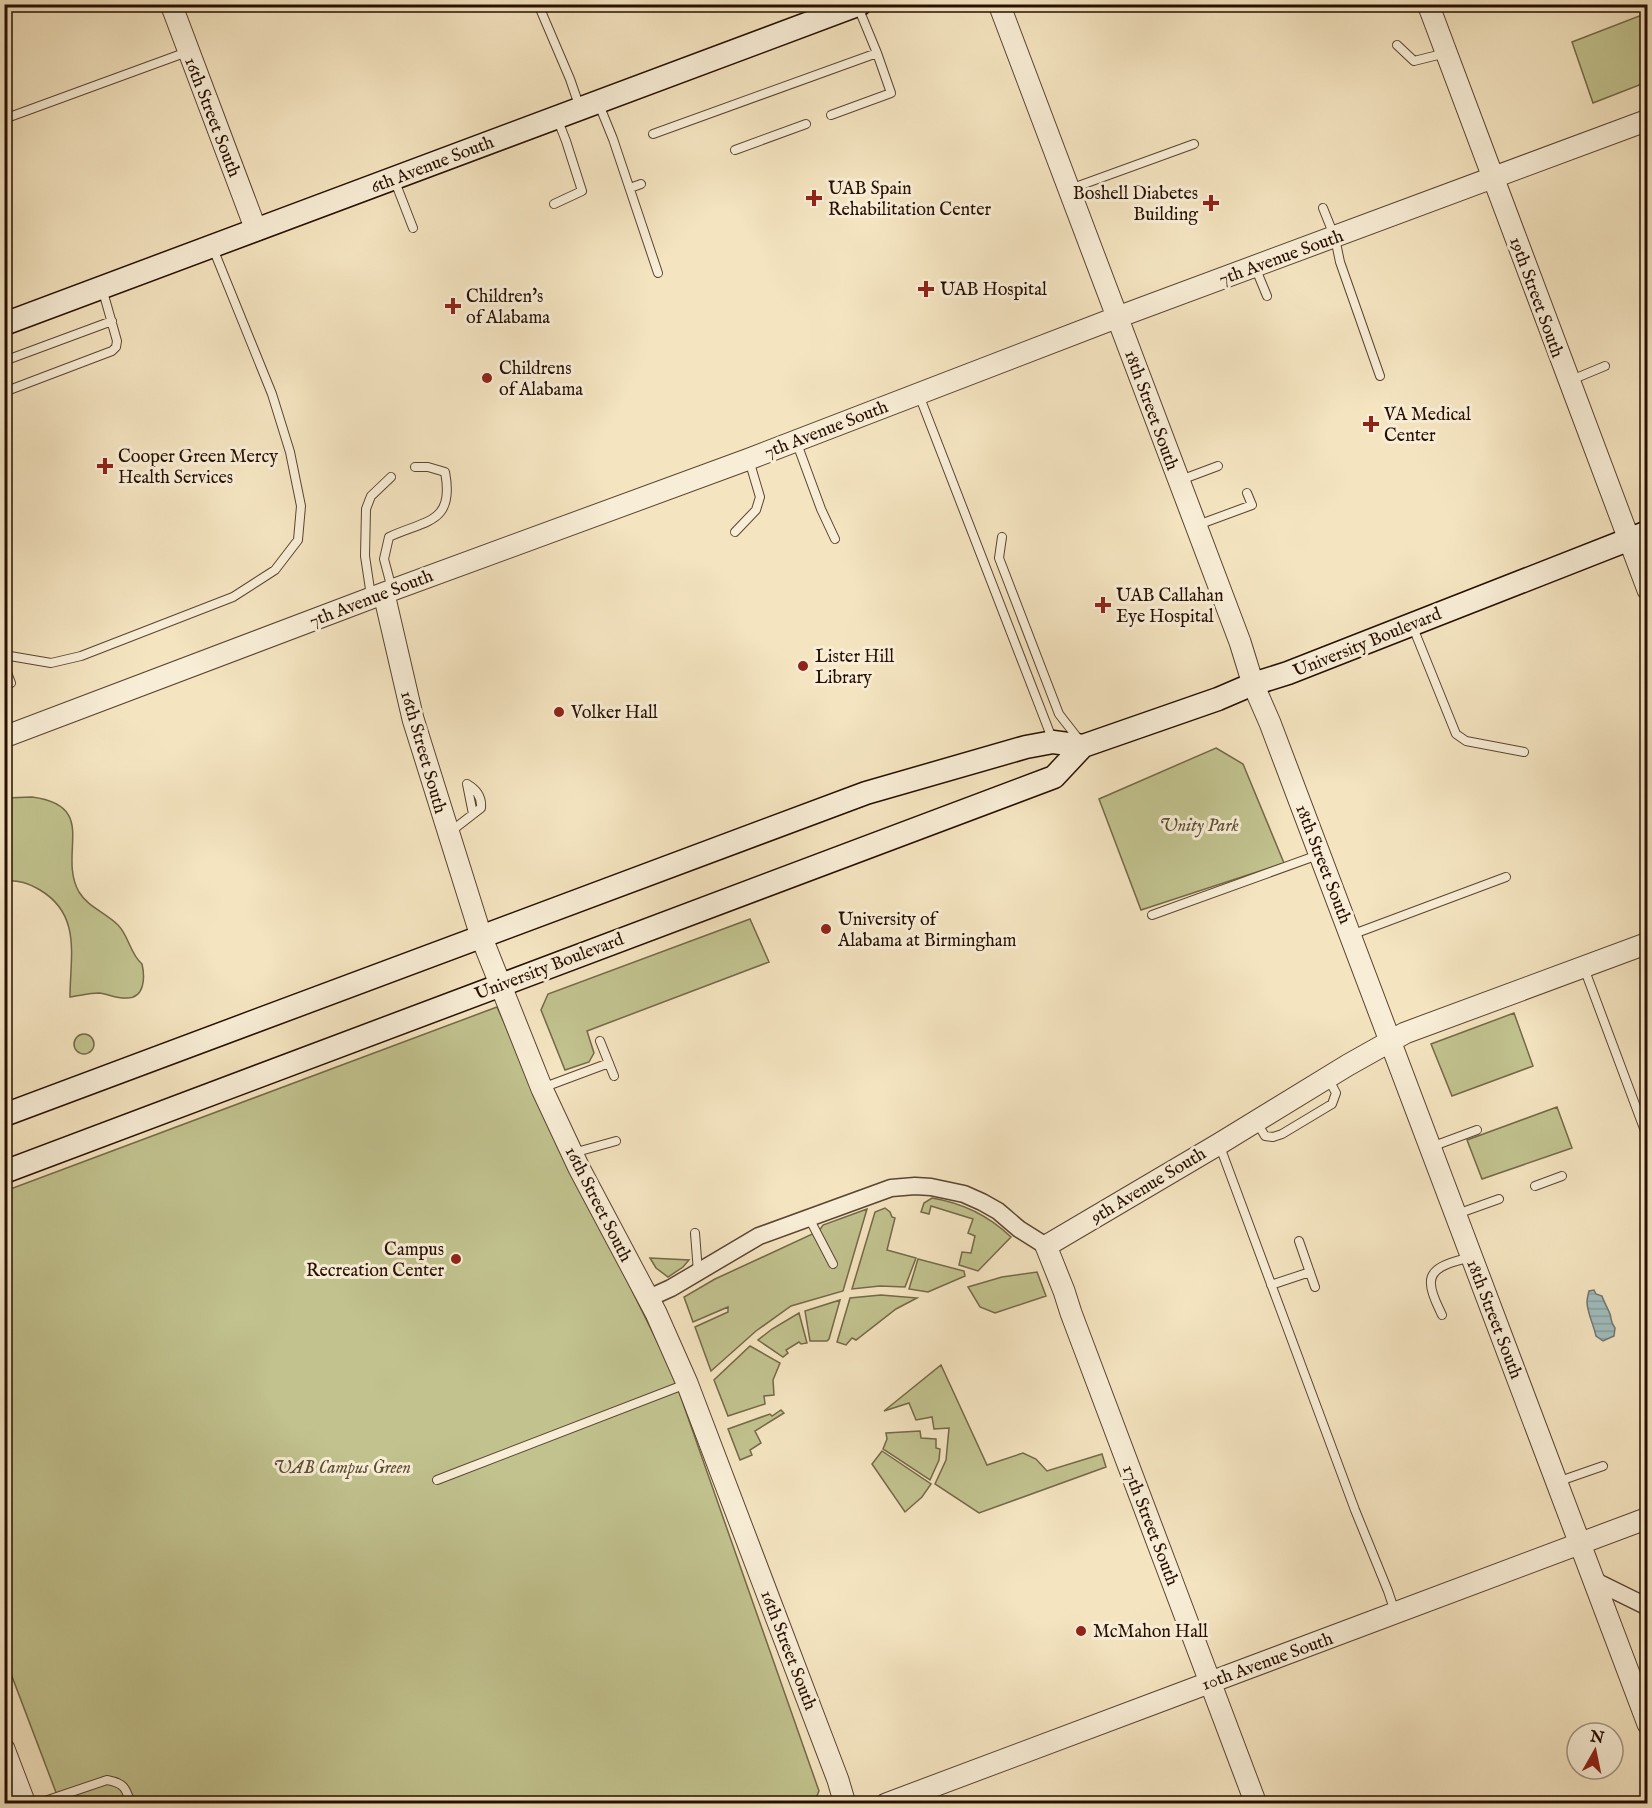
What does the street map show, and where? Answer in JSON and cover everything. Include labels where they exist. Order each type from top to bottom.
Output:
[{"type":"main road","name":"6th Avenue South","points":[[4,324],[859,5]]},
{"type":"main road","name":"University Boulevard","points":[[4,1116],[866,793],[1026,747],[1053,742],[1083,746],[1218,699],[1253,684],[1288,674],[1638,536]]},
{"type":"main road","name":"University Boulevard","points":[[4,1172],[1054,777],[1083,746]]},
{"type":"street","name":"16th Street South","points":[[171,4],[256,230]]},
{"type":"street","name":"18th Street South","points":[[999,4],[1240,642],[1253,684],[1270,723],[1647,1724]]},
{"type":"street","name":"19th Street South","points":[[1428,4],[1568,382],[1638,536],[1647,590]]},
{"type":"street","name":"7th Avenue South","points":[[4,737],[1647,120]]},
{"type":"street","name":"16th Street South","points":[[382,594],[413,719],[481,936],[542,1089],[573,1154],[649,1298],[687,1383],[846,1803]]},
{"type":"street","name":"9th Avenue South","points":[[1046,1246],[1405,1033],[1647,943]]},
{"type":"street","points":[[649,1298],[671,1288],[759,1236],[891,1188],[931,1187],[964,1194],[998,1211],[1019,1229],[1046,1246]]},
{"type":"street","name":"17th Street South","points":[[1046,1246],[1256,1803]]},
{"type":"street","name":"10th Avenue South","points":[[886,1803],[1647,1518]]},
{"type":"street","points":[[1593,1580],[1647,1607]]},
{"type":"street","points":[[4,1749],[25,1803]]},
{"type":"lane","points":[[538,4],[570,79],[613,140],[658,273]]},
{"type":"lane","points":[[831,115],[891,93],[859,5]]},
{"type":"lane","points":[[1397,45],[1414,61],[1446,53]]},
{"type":"lane","points":[[4,119],[188,51]]},
{"type":"lane","points":[[653,134],[877,52]]},
{"type":"lane","points":[[554,204],[582,191],[556,117]]},
{"type":"lane","points":[[735,150],[806,124]]},
{"type":"lane","points":[[1069,189],[1194,144]]},
{"type":"lane","points":[[394,178],[413,228]]},
{"type":"lane","points":[[630,188],[641,184]]},
{"type":"lane","points":[[1323,208],[1380,376]]},
{"type":"lane","points":[[4,655],[51,663],[81,656],[233,597],[275,570],[298,540],[301,506],[291,452],[272,394],[212,246]]},
{"type":"lane","points":[[1255,267],[1267,296]]},
{"type":"lane","points":[[4,392],[112,351],[117,341],[102,288]]},
{"type":"lane","points":[[4,361],[112,321]]},
{"type":"lane","points":[[1568,382],[1605,366]]},
{"type":"lane","points":[[919,394],[1053,742]]},
{"type":"lane","points":[[796,441],[835,540]]},
{"type":"lane","points":[[735,532],[756,510],[760,497],[748,459]]},
{"type":"lane","points":[[1178,481],[1218,466]]},
{"type":"lane","points":[[382,594],[388,537],[406,528],[425,524],[439,514],[447,503],[448,489],[445,472],[428,467],[415,467]]},
{"type":"lane","points":[[382,594],[365,556],[366,509],[371,496],[391,477]]},
{"type":"lane","points":[[1195,526],[1252,505],[1247,493]]},
{"type":"lane","points":[[1002,537],[999,558],[1059,714],[1083,746]]},
{"type":"lane","points":[[1412,624],[1456,734],[1466,741],[1524,752]]},
{"type":"lane","points":[[4,685],[11,683],[5,667]]},
{"type":"lane","points":[[448,833],[473,814]]},
{"type":"lane","points":[[1152,915],[1320,855]]},
{"type":"lane","points":[[1350,935],[1506,877]]},
{"type":"lane","points":[[1583,967],[1647,1139]]},
{"type":"lane","points":[[600,1041],[614,1076]]},
{"type":"lane","points":[[542,1089],[609,1063]]},
{"type":"lane","points":[[1430,1147],[1477,1130]]},
{"type":"lane","points":[[573,1154],[616,1141]]},
{"type":"lane","points":[[1219,1144],[1355,1510],[1396,1613]]},
{"type":"lane","points":[[1535,1186],[1562,1176]]},
{"type":"lane","points":[[1455,1215],[1499,1199]]},
{"type":"lane","points":[[808,1218],[832,1264]]},
{"type":"lane","points":[[695,1233],[698,1272]]},
{"type":"lane","points":[[1299,1241],[1315,1287]]},
{"type":"lane","points":[[1442,1316],[1431,1284],[1432,1274],[1442,1266],[1472,1257]]},
{"type":"lane","points":[[1271,1285],[1310,1272]]},
{"type":"lane","points":[[437,1480],[687,1383]]},
{"type":"lane","points":[[1556,1483],[1603,1466]]},
{"type":"lane","points":[[36,1803],[107,1780],[117,1782],[126,1788],[132,1803]]},
{"type":"green space","points":[[1647,13],[1647,82],[1593,103],[1572,42]]},
{"type":"green space","name":"Unity Park","points":[[1216,748],[1243,764],[1284,863],[1141,910],[1099,799]]},
{"type":"green space","points":[[32,797],[53,802],[65,810],[71,821],[73,877],[79,892],[87,902],[118,925],[142,964],[142,986],[137,995],[120,998],[92,993],[70,997],[71,938],[62,912],[53,900],[40,890],[27,884],[5,881],[5,798]]},
{"type":"green space","points":[[750,919],[769,962],[587,1031],[594,1053],[589,1062],[565,1070],[541,1010],[548,994]]},
{"type":"green space","name":"UAB Campus Green","points":[[497,1007],[562,1148],[672,1372],[819,1791],[814,1803],[60,1803],[5,1658],[5,1191]]},
{"type":"green space","points":[[1514,1013],[1533,1066],[1452,1096],[1431,1044]]},
{"type":"green space","points":[[80,1034],[88,1034],[94,1040],[94,1048],[88,1054],[80,1054],[74,1048],[74,1040]]},
{"type":"green space","points":[[1557,1107],[1572,1148],[1482,1179],[1467,1140]]},
{"type":"green space","points":[[932,1198],[975,1211],[1011,1237],[978,1271],[959,1265],[962,1252],[971,1253],[975,1236],[968,1233],[973,1219],[931,1206],[929,1214],[921,1212],[924,1203]]},
{"type":"green space","points":[[885,1208],[895,1218],[887,1250],[916,1258],[905,1287],[880,1286],[852,1289],[875,1212]]},
{"type":"green space","points":[[867,1209],[843,1291],[791,1306],[756,1331],[711,1371],[695,1327],[728,1312],[728,1307],[693,1322],[684,1297],[715,1279],[819,1231],[823,1225]]},
{"type":"green space","points":[[650,1258],[689,1260],[668,1277],[656,1268]]},
{"type":"green space","points":[[918,1259],[964,1271],[965,1276],[928,1292],[909,1289]]},
{"type":"green space","points":[[1037,1272],[1046,1296],[995,1313],[980,1307],[968,1287],[1002,1277]]},
{"type":"green space","points":[[881,1295],[917,1298],[896,1309],[856,1340],[852,1338],[846,1345],[837,1342],[850,1298]]},
{"type":"green space","points":[[840,1300],[829,1339],[810,1341],[805,1311]]},
{"type":"green space","points":[[799,1313],[807,1343],[799,1342],[786,1350],[788,1353],[783,1357],[758,1340],[772,1329]]},
{"type":"green space","points":[[750,1346],[780,1363],[773,1380],[774,1395],[764,1396],[765,1404],[728,1416],[714,1380]]},
{"type":"green space","points":[[941,1365],[987,1465],[1023,1453],[1036,1459],[1047,1471],[1102,1454],[1106,1467],[979,1513],[935,1484],[946,1460],[949,1428],[934,1429],[932,1417],[916,1420],[909,1403],[884,1411]]},
{"type":"green space","points":[[781,1410],[784,1413],[755,1431],[761,1443],[750,1450],[752,1455],[740,1460],[728,1429],[770,1414],[772,1416]]},
{"type":"green space","points":[[920,1431],[921,1438],[936,1439],[936,1448],[940,1449],[939,1460],[930,1480],[883,1449],[887,1439],[886,1433]]},
{"type":"green space","points":[[882,1451],[931,1484],[922,1497],[905,1512],[872,1464]]},
{"type":"water","points":[[1594,1290],[1596,1294],[1602,1296],[1615,1328],[1614,1336],[1603,1341],[1596,1336],[1587,1306],[1589,1291]]},
{"type":"place","name":"UAB Spain Rehabilitation Center","points":[[814,198]]},
{"type":"place","name":"Boshell Diabetes Building","points":[[1211,203]]},
{"type":"place","name":"UAB Hospital","points":[[926,289]]},
{"type":"place","name":"Children's of Alabama","points":[[453,306]]},
{"type":"place","name":"Childrens of Alabama","points":[[487,378]]},
{"type":"place","name":"VA Medical Center","points":[[1371,424]]},
{"type":"place","name":"Cooper Green Mercy Health Services","points":[[105,466]]},
{"type":"place","name":"UAB Callahan Eye Hospital","points":[[1103,605]]},
{"type":"place","name":"Lister Hill Library","points":[[803,666]]},
{"type":"place","name":"Volker Hall","points":[[559,712]]},
{"type":"place","name":"University of Alabama at Birmingham","points":[[826,929]]},
{"type":"place","name":"Campus Recreation Center","points":[[456,1259]]},
{"type":"place","name":"McMahon Hall","points":[[1081,1631]]}]
